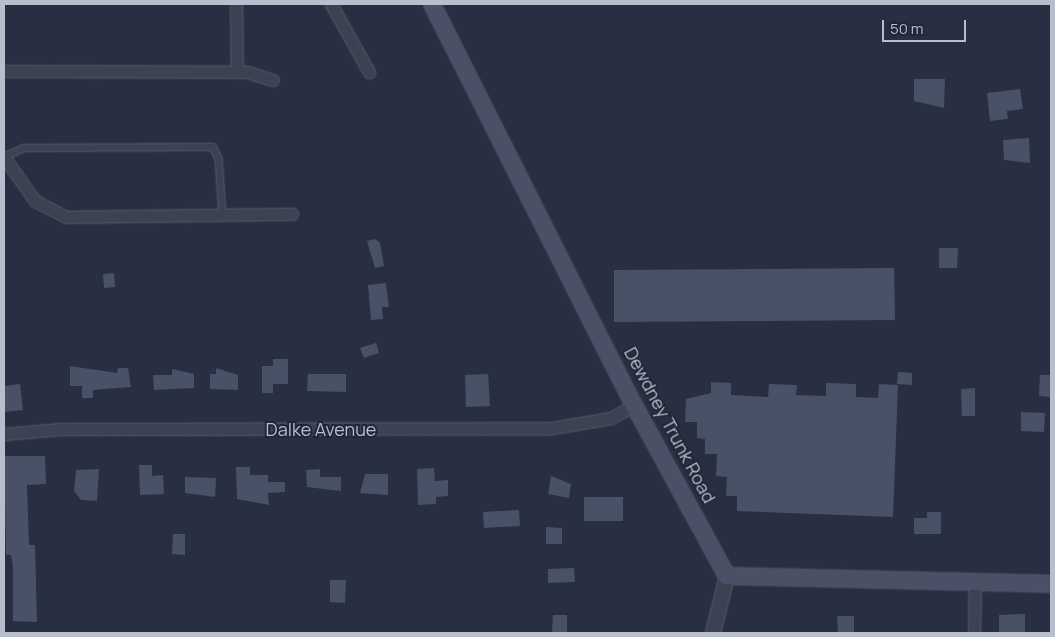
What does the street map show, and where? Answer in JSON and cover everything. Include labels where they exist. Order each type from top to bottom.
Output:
[{"type":"main road","name":"Dewdney Trunk Road","points":[[432,4],[634,405],[727,576]]},
{"type":"main road","points":[[727,576],[1051,584]]},
{"type":"street","points":[[236,4],[237,72]]},
{"type":"street","points":[[331,4],[370,72]]},
{"type":"street","points":[[4,71],[237,72],[273,80]]},
{"type":"street","points":[[4,157],[36,201],[66,217],[292,214]]},
{"type":"street","name":"Dalke Avenue","points":[[4,434],[60,429],[552,428],[611,418],[634,405]]},
{"type":"street","points":[[713,633],[727,576]]},
{"type":"street","points":[[974,633],[975,581]]},
{"type":"lane","points":[[4,157],[24,148],[213,147],[219,159],[223,215]]},
{"type":"building","points":[[914,79],[945,79],[944,108],[914,101]]},
{"type":"building","points":[[1020,89],[1023,109],[1007,111],[1008,119],[990,121],[987,93]]},
{"type":"building","points":[[1029,138],[1030,163],[1004,160],[1003,140]]},
{"type":"building","points":[[375,239],[380,243],[384,266],[375,268],[367,241]]},
{"type":"building","points":[[939,248],[958,248],[957,268],[939,268]]},
{"type":"building","points":[[894,268],[895,320],[614,322],[614,270]]},
{"type":"building","points":[[114,273],[115,287],[104,288],[103,274]]},
{"type":"building","points":[[386,283],[389,307],[382,307],[383,319],[371,320],[368,285]]},
{"type":"building","points":[[376,343],[379,353],[364,358],[360,348]]},
{"type":"building","points":[[273,359],[288,359],[288,384],[273,384],[273,393],[262,393],[262,366],[273,366]]},
{"type":"building","points":[[70,366],[117,373],[118,368],[128,368],[131,387],[93,390],[93,398],[82,398],[82,386],[70,386]]},
{"type":"building","points":[[216,368],[238,375],[238,390],[210,389],[210,374],[216,374]]},
{"type":"building","points":[[172,369],[194,374],[194,388],[154,390],[153,375],[172,375]]},
{"type":"building","points":[[898,372],[912,373],[912,385],[897,384]]},
{"type":"building","points":[[308,374],[346,374],[346,392],[307,391]]},
{"type":"building","points":[[488,374],[490,406],[466,407],[465,375]]},
{"type":"building","points":[[1040,375],[1051,375],[1051,397],[1039,396]]},
{"type":"building","points":[[711,382],[731,383],[731,395],[768,397],[769,384],[797,385],[796,395],[826,396],[826,383],[856,384],[856,397],[878,398],[879,384],[898,385],[893,517],[737,511],[737,496],[726,496],[727,477],[716,476],[717,454],[705,454],[705,439],[697,438],[697,422],[685,422],[686,399],[711,393]]},
{"type":"building","points":[[20,384],[23,410],[4,412],[4,386]]},
{"type":"building","points":[[975,388],[975,416],[962,416],[961,389]]},
{"type":"building","points":[[1021,412],[1045,413],[1044,432],[1021,431]]},
{"type":"building","points":[[4,456],[45,456],[46,484],[27,485],[29,545],[35,545],[37,622],[13,621],[13,567],[11,555],[6,555]]},
{"type":"building","points":[[139,465],[152,465],[152,476],[163,475],[164,494],[140,495]]},
{"type":"building","points":[[236,467],[250,467],[250,475],[268,475],[268,482],[285,482],[285,492],[268,493],[269,505],[237,499]]},
{"type":"building","points":[[434,468],[435,481],[448,480],[448,496],[436,497],[436,504],[418,505],[417,469]]},
{"type":"building","points":[[99,469],[97,501],[81,500],[74,491],[76,470]]},
{"type":"building","points":[[320,469],[320,477],[341,477],[341,491],[307,487],[306,470]]},
{"type":"building","points":[[365,474],[388,474],[388,495],[360,493]]},
{"type":"building","points":[[551,476],[571,484],[569,498],[548,494]]},
{"type":"building","points":[[185,477],[216,478],[215,497],[185,493]]},
{"type":"building","points":[[584,497],[623,497],[623,521],[584,521]]},
{"type":"building","points":[[519,510],[520,526],[484,528],[483,512]]},
{"type":"building","points":[[927,512],[941,512],[941,534],[914,534],[914,518],[927,518]]},
{"type":"building","points":[[546,527],[562,528],[562,544],[546,544]]},
{"type":"building","points":[[173,534],[185,534],[185,555],[172,554]]},
{"type":"building","points":[[574,568],[575,582],[548,583],[548,569]]},
{"type":"building","points":[[330,580],[346,580],[345,603],[330,602]]},
{"type":"building","points":[[1025,614],[1025,633],[999,633],[999,615]]},
{"type":"building","points":[[553,615],[567,615],[567,633],[552,633]]},
{"type":"building","points":[[837,616],[854,616],[854,633],[838,633]]}]
